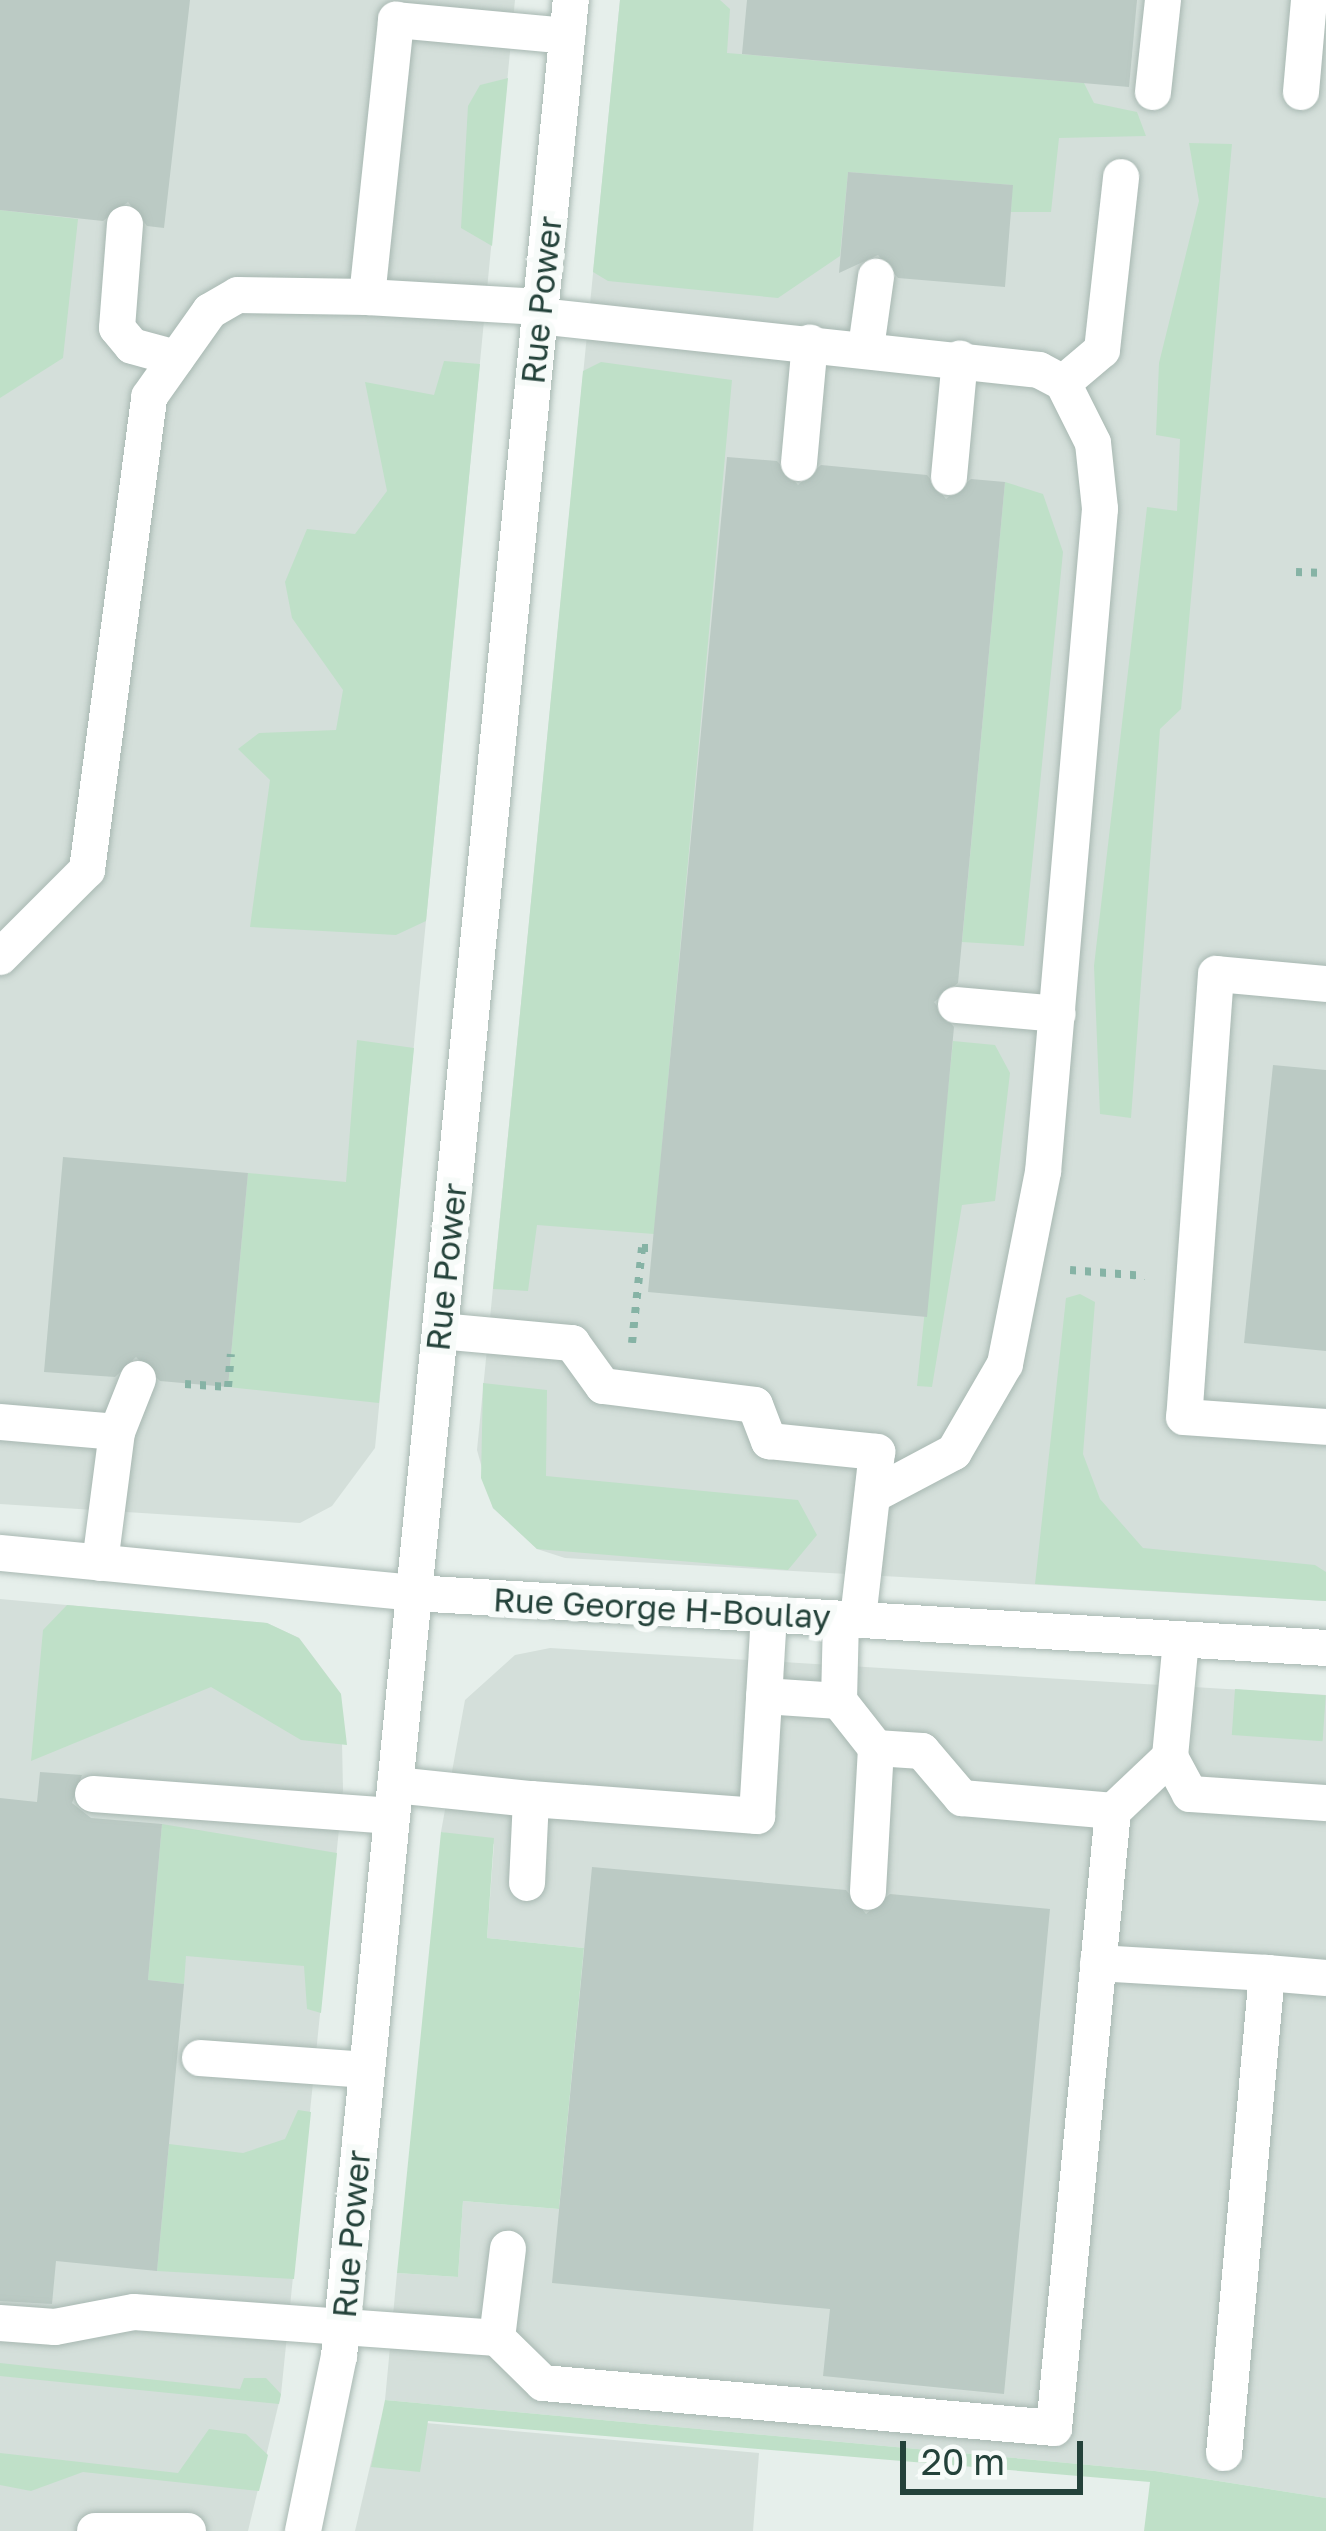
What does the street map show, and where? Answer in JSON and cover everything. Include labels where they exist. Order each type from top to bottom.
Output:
[{"type":"street","points":[[1154,92],[1163,0]]},
{"type":"street","points":[[1301,92],[1309,0]]},
{"type":"street","points":[[367,298],[397,10],[569,18]]},
{"type":"street","name":"Rue Power","points":[[316,2528],[342,2326],[569,18]]},
{"type":"street","points":[[1063,382],[1102,350],[1121,177]]},
{"type":"street","points":[[125,224],[117,328],[132,346],[176,358]]},
{"type":"street","points":[[866,348],[876,277]]},
{"type":"street","points":[[0,957],[87,870],[149,397],[210,311],[238,295],[367,298],[540,311],[960,359],[1063,382]]},
{"type":"street","points":[[799,464],[810,343]]},
{"type":"street","points":[[949,477],[960,359]]},
{"type":"street","points":[[872,1495],[954,1452],[976,1428],[1005,1364],[1024,1266],[1058,1014],[1100,509],[1093,443],[1063,382]]},
{"type":"street","points":[[1326,984],[1216,974],[1184,1417],[1326,1427]]},
{"type":"street","points":[[956,1005],[1058,1014]]},
{"type":"street","points":[[440,1331],[572,1343],[603,1386],[754,1405],[769,1441],[877,1452],[839,1701],[876,1748],[868,1892]]},
{"type":"street","points":[[100,1563],[118,1432],[138,1379]]},
{"type":"street","points":[[0,1422],[118,1432]]},
{"type":"street","name":"Rue George H-Boulay","points":[[0,1553],[414,1593],[1326,1648]]},
{"type":"street","points":[[94,1794],[531,1799],[757,1816],[769,1614]]},
{"type":"street","points":[[1181,1640],[1170,1756],[1190,1793],[1326,1803]]},
{"type":"street","points":[[764,1696],[839,1701]]},
{"type":"street","points":[[876,1748],[922,1751],[962,1798],[1113,1811]]},
{"type":"street","points":[[0,2323],[55,2327],[134,2312],[497,2338],[544,2383],[1054,2428],[1113,1811],[1170,1756]]},
{"type":"street","points":[[526,1882],[531,1799]]},
{"type":"street","points":[[1099,1963],[1326,1978]]},
{"type":"street","points":[[1224,2453],[1267,1973]]},
{"type":"street","points":[[200,2058],[367,2070]]},
{"type":"street","points":[[497,2338],[508,2248]]},
{"type":"street","points":[[95,2531],[188,2531]]},
{"type":"path","points":[[1297,572],[1326,573]]},
{"type":"path","points":[[637,1290],[642,1248],[652,1248]]},
{"type":"path","points":[[1024,1266],[1194,1280]]},
{"type":"path","points":[[138,1379],[228,1388],[231,1354]]},
{"type":"shaded area","points":[[0,0],[515,0],[375,1448],[332,1506],[300,1523],[0,1504]]},
{"type":"shaded area","points":[[620,0],[1326,0],[1326,1601],[565,1558],[537,1549],[493,1508],[477,1450]]},
{"type":"shaded area","points":[[0,1599],[267,1623],[299,1638],[341,1694],[343,1790],[281,2394],[248,2531],[0,2531]]},
{"type":"shaded area","points":[[550,1648],[1326,1695],[1326,2498],[1155,2471],[385,2400],[397,2273],[458,2277],[463,2201],[559,2209],[584,1948],[487,1938],[494,1844],[441,1832],[465,1700],[515,1655]]},
{"type":"shaded area","points":[[381,2419],[759,2453],[753,2531],[355,2531]]},
{"type":"green space","points":[[620,0],[720,0],[730,9],[727,53],[1084,83],[1094,103],[1137,112],[1146,136],[1059,138],[1051,212],[1011,212],[1012,185],[848,172],[840,256],[778,298],[608,281],[593,272]]},
{"type":"green space","points":[[508,78],[492,246],[461,228],[468,106],[480,85]]},
{"type":"green space","points":[[1189,143],[1232,144],[1181,709],[1160,729],[1131,1118],[1100,1114],[1094,966],[1147,507],[1177,511],[1180,439],[1156,435],[1159,363],[1199,201]]},
{"type":"green space","points":[[0,210],[78,219],[63,358],[0,398]]},
{"type":"green space","points":[[444,361],[480,364],[426,921],[396,935],[250,927],[270,780],[238,749],[259,733],[336,730],[343,690],[292,618],[285,582],[307,529],[355,534],[387,491],[365,382],[434,395]]},
{"type":"green space","points":[[601,362],[732,380],[654,1234],[537,1225],[528,1291],[493,1289],[583,371]]},
{"type":"green space","points":[[1005,482],[1043,494],[1063,552],[1024,946],[962,942]]},
{"type":"green space","points":[[357,1040],[414,1048],[379,1403],[228,1387],[248,1173],[346,1182]]},
{"type":"green space","points":[[953,1041],[995,1045],[1010,1073],[995,1201],[962,1205],[932,1387],[917,1386]]},
{"type":"green space","points":[[1080,1294],[1095,1302],[1083,1454],[1100,1499],[1143,1548],[1315,1565],[1326,1572],[1326,1601],[1035,1584],[1066,1298]]},
{"type":"green space","points":[[483,1383],[547,1390],[546,1476],[798,1500],[817,1535],[788,1570],[537,1549],[493,1508],[481,1478]]},
{"type":"green space","points":[[67,1605],[267,1623],[299,1638],[341,1694],[347,1745],[301,1740],[211,1687],[31,1761],[43,1630]]},
{"type":"green space","points":[[1235,1689],[1326,1695],[1323,1741],[1232,1735]]},
{"type":"green space","points":[[162,1824],[337,1853],[321,2013],[307,2009],[304,1966],[186,1956],[184,1984],[148,1980]]},
{"type":"green space","points":[[441,1832],[494,1838],[487,1938],[584,1948],[559,2209],[463,2201],[458,2277],[397,2273]]},
{"type":"green space","points":[[298,2110],[311,2112],[294,2279],[157,2271],[169,2144],[243,2153],[285,2139]]},
{"type":"green space","points":[[0,2363],[240,2389],[244,2378],[266,2378],[281,2394],[279,2404],[0,2376]]},
{"type":"green space","points":[[385,2400],[1155,2471],[1326,2498],[1326,2531],[1144,2531],[1150,2482],[428,2421],[420,2472],[371,2467]]},
{"type":"green space","points":[[209,2429],[246,2434],[268,2455],[259,2491],[83,2472],[31,2491],[0,2485],[0,2453],[178,2473]]},
{"type":"building","points":[[0,0],[190,0],[164,228],[147,226],[128,202],[103,221],[0,210]]},
{"type":"building","points":[[747,0],[1137,0],[1129,87],[742,54]]},
{"type":"building","points":[[848,172],[1013,185],[1005,287],[898,278],[878,255],[839,273]]},
{"type":"building","points":[[727,457],[777,461],[798,485],[821,465],[927,475],[946,499],[971,479],[1005,482],[958,983],[934,1002],[954,1027],[927,1317],[648,1292]]},
{"type":"building","points":[[1273,1065],[1326,1070],[1326,1351],[1244,1343]]},
{"type":"building","points":[[63,1157],[248,1173],[228,1387],[160,1381],[136,1357],[115,1377],[44,1372]]},
{"type":"building","points":[[40,1772],[82,1775],[72,1803],[91,1818],[162,1824],[148,1980],[184,1984],[157,2271],[56,2261],[52,2304],[0,2301],[0,1798],[37,1802]]},
{"type":"building","points":[[592,1867],[846,1890],[866,1914],[890,1894],[1050,1909],[1004,2394],[823,2376],[830,2309],[552,2283]]}]
